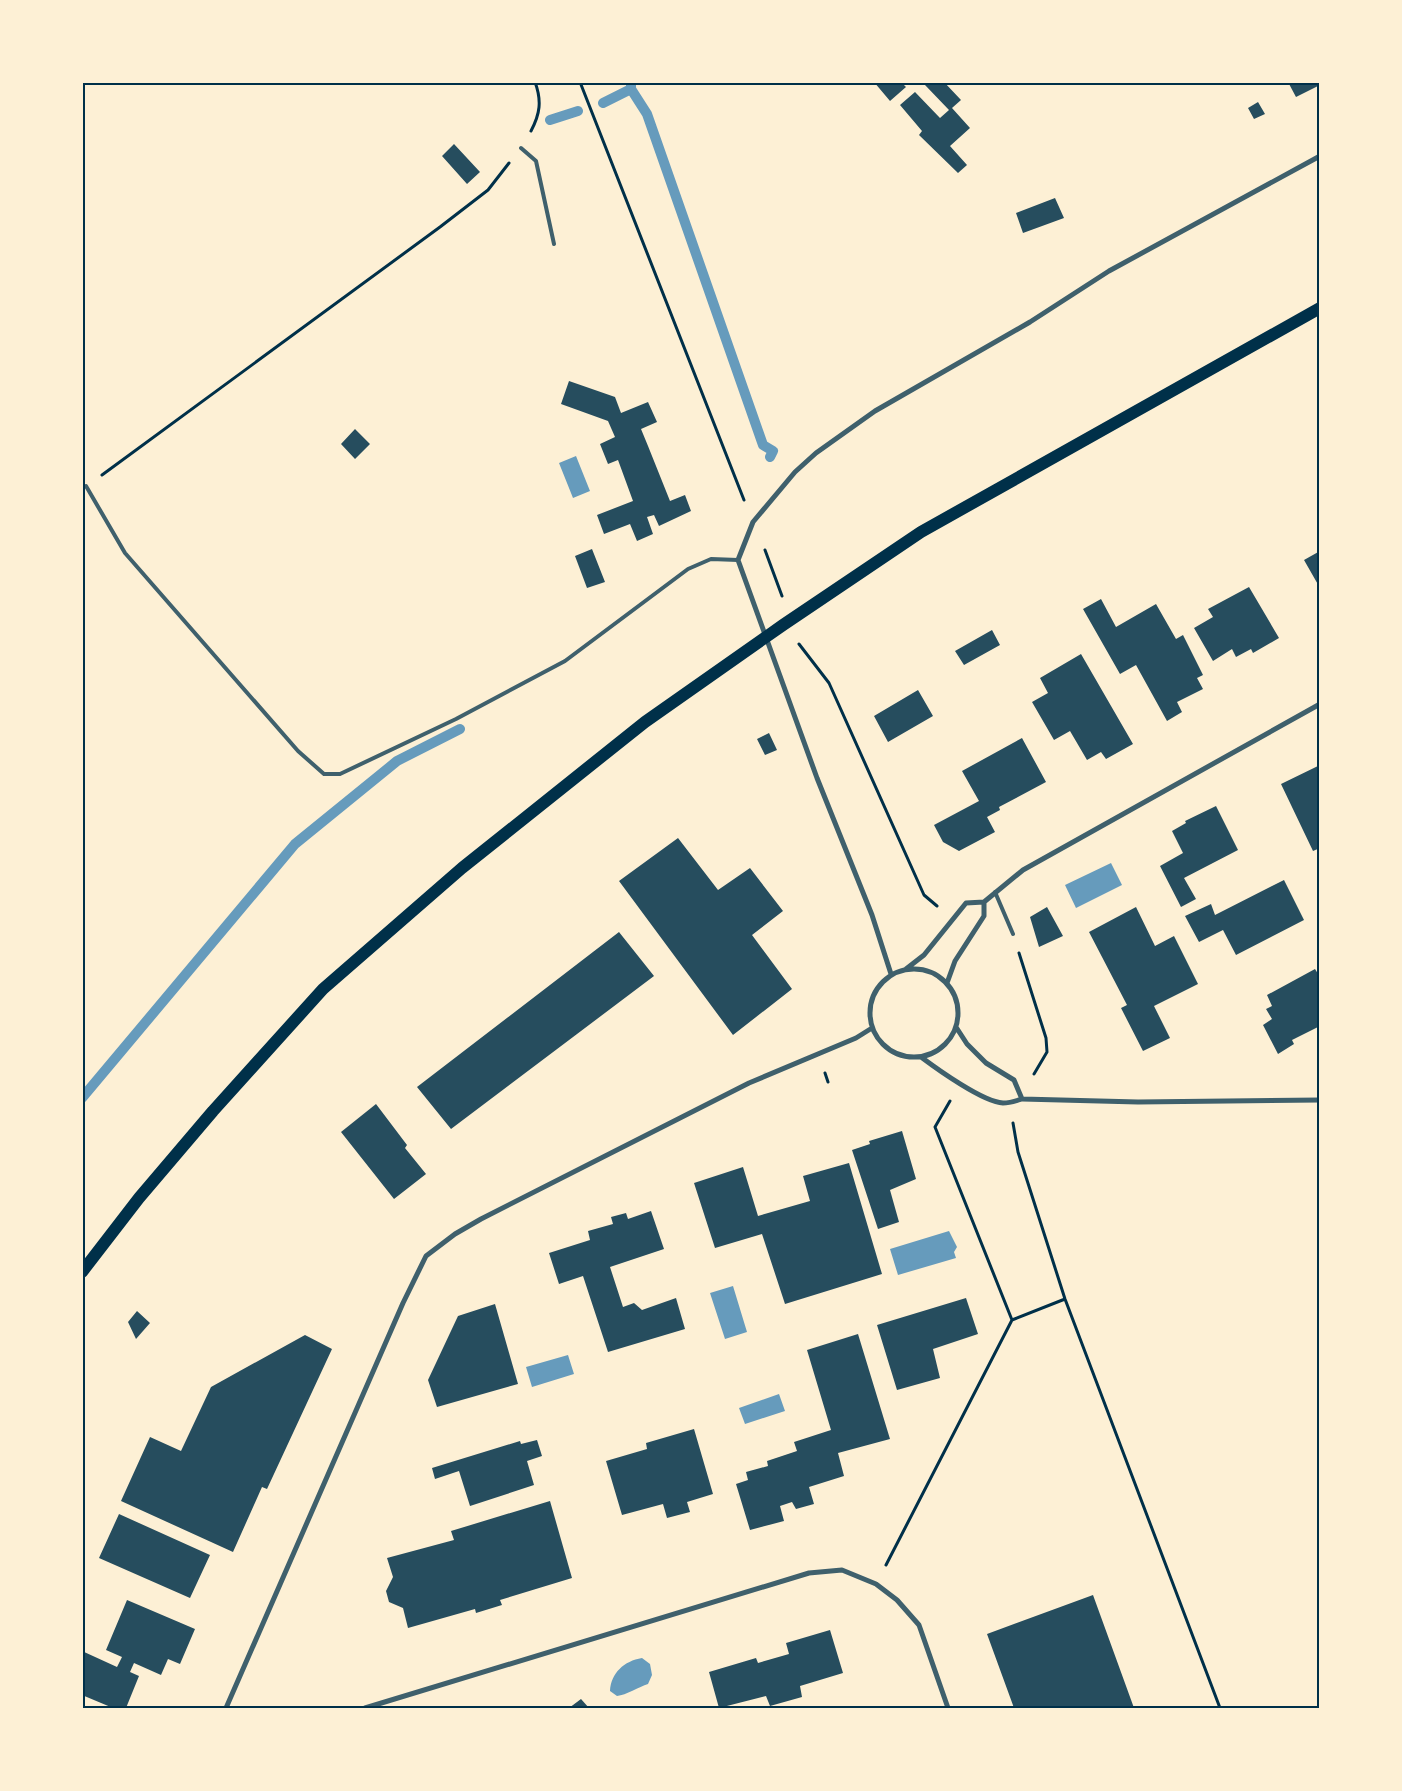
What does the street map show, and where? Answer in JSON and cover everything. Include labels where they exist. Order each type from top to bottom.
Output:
[{"type":"main road","points":[[82,1272],[139,1198],[213,1110],[323,989],[462,868],[645,722],[783,625],[921,532],[1320,308]]},
{"type":"street","points":[[891,974],[872,915],[812,766],[738,560],[753,522],[795,472],[816,453],[875,411],[1030,322],[1108,271],[1320,156]]},
{"type":"street","points":[[906,969],[924,955],[966,903],[984,902],[1023,870],[1320,704]]},
{"type":"street","points":[[947,984],[954,962],[984,916],[984,902]]},
{"type":"street","points":[[906,969],[921,969],[935,974],[947,984],[957,1004],[956,1027],[942,1047],[921,1057],[906,1057],[891,1051],[880,1041],[872,1028],[869,1013],[872,998],[879,984],[891,974],[906,969]]},
{"type":"street","points":[[956,1027],[968,1044],[986,1062],[1014,1080],[1022,1099]]},
{"type":"street","points":[[227,1708],[403,1303],[426,1256],[455,1234],[490,1214],[749,1083],[856,1038],[872,1028]]},
{"type":"street","points":[[921,1057],[939,1071],[991,1100],[1003,1103],[1022,1099],[1138,1102],[1320,1100]]},
{"type":"street","points":[[365,1708],[809,1573],[842,1570],[876,1584],[897,1600],[919,1626],[948,1708]]},
{"type":"lane","points":[[521,148],[536,161],[554,244]]},
{"type":"lane","points":[[86,486],[125,553],[298,751],[324,774],[340,774],[438,728],[565,661],[688,569],[711,559],[738,560]]},
{"type":"lane","points":[[994,892],[1013,934]]},
{"type":"path","points":[[86,486],[488,190],[521,148],[539,118],[540,96],[535,82]]},
{"type":"path","points":[[580,82],[745,503]]},
{"type":"path","points":[[763,546],[783,598]]},
{"type":"path","points":[[797,641],[800,649],[828,683],[924,895],[944,910]]},
{"type":"path","points":[[1013,934],[1046,1038],[1047,1052],[1032,1077]]},
{"type":"path","points":[[950,1101],[934,1127],[1012,1320]]},
{"type":"path","points":[[1013,1119],[1018,1152],[1065,1299],[1220,1708]]},
{"type":"path","points":[[876,1584],[1012,1320],[1065,1299]]},
{"type":"water","points":[[576,456],[590,491],[573,498],[559,463]]},
{"type":"water","points":[[1111,863],[1122,885],[1076,908],[1065,885]]},
{"type":"water","points":[[949,1231],[957,1247],[954,1252],[956,1258],[898,1275],[890,1249]]},
{"type":"water","points":[[733,1286],[747,1332],[725,1339],[710,1293]]},
{"type":"water","points":[[568,1355],[574,1374],[532,1387],[526,1367]]},
{"type":"water","points":[[779,1394],[785,1411],[745,1424],[739,1408]]},
{"type":"water","points":[[642,1658],[650,1664],[652,1675],[648,1684],[617,1696],[610,1691],[616,1673],[624,1665]]},
{"type":"building","points":[[874,82],[901,82],[906,87],[890,101]]},
{"type":"building","points":[[928,82],[944,82],[961,100],[952,108],[970,128],[950,146],[967,165],[958,173],[919,135],[922,131],[900,105],[915,92],[940,118],[949,110],[925,85]]},
{"type":"building","points":[[1288,82],[1320,82],[1320,85],[1296,97]]},
{"type":"building","points":[[1258,102],[1265,114],[1254,119],[1248,108]]},
{"type":"building","points":[[454,144],[480,172],[467,184],[442,156]]},
{"type":"building","points":[[1055,198],[1064,218],[1023,233],[1016,213]]},
{"type":"building","points":[[569,381],[615,397],[621,413],[648,402],[657,422],[641,429],[670,501],[685,495],[691,511],[659,526],[654,515],[647,517],[653,534],[637,541],[630,524],[604,534],[597,515],[633,501],[618,460],[608,464],[600,444],[615,437],[608,421],[561,404]]},
{"type":"building","points":[[355,429],[370,444],[355,459],[341,444]]},
{"type":"building","points":[[592,549],[605,582],[587,588],[575,556]]},
{"type":"building","points":[[1320,551],[1320,588],[1304,560]]},
{"type":"building","points":[[1249,587],[1279,638],[1253,653],[1251,649],[1236,657],[1232,649],[1213,661],[1194,628],[1213,617],[1208,609]]},
{"type":"building","points":[[1101,599],[1116,627],[1156,604],[1176,639],[1183,635],[1203,675],[1197,678],[1203,689],[1177,702],[1182,712],[1167,721],[1136,665],[1120,674],[1083,609]]},
{"type":"building","points":[[992,630],[1000,645],[964,665],[955,651]]},
{"type":"building","points":[[1081,654],[1133,744],[1106,759],[1101,752],[1087,760],[1070,731],[1054,740],[1032,702],[1048,693],[1040,678]]},
{"type":"building","points":[[918,690],[933,716],[888,742],[874,716]]},
{"type":"building","points":[[769,733],[777,750],[765,755],[757,739]]},
{"type":"building","points":[[1022,738],[1046,782],[999,807],[1000,810],[987,817],[995,832],[959,851],[943,842],[934,825],[979,801],[962,771]]},
{"type":"building","points":[[1320,765],[1320,848],[1313,851],[1281,784]]},
{"type":"building","points":[[1216,806],[1238,850],[1184,878],[1196,899],[1181,907],[1160,866],[1183,853],[1172,831],[1186,823],[1185,821]]},
{"type":"building","points":[[678,838],[718,890],[750,868],[783,911],[752,935],[792,989],[733,1035],[619,881]]},
{"type":"building","points":[[1284,880],[1304,920],[1236,955],[1223,930],[1199,942],[1185,916],[1211,904],[1215,915]]},
{"type":"building","points":[[1047,907],[1063,936],[1039,947],[1030,917]]},
{"type":"building","points":[[1136,907],[1155,946],[1174,936],[1198,984],[1154,1006],[1170,1038],[1143,1051],[1121,1008],[1127,1005],[1089,932]]},
{"type":"building","points":[[619,932],[654,976],[451,1129],[417,1087]]},
{"type":"building","points":[[1315,969],[1320,977],[1320,1026],[1292,1040],[1294,1044],[1278,1054],[1263,1025],[1272,1019],[1266,1009],[1272,1006],[1267,995]]},
{"type":"building","points":[[376,1104],[407,1145],[405,1148],[426,1174],[394,1199],[341,1132]]},
{"type":"building","points":[[902,1131],[916,1179],[890,1190],[899,1222],[878,1229],[852,1150],[870,1144],[869,1141]]},
{"type":"building","points":[[849,1163],[882,1274],[785,1304],[762,1234],[715,1248],[694,1183],[743,1167],[758,1216],[810,1201],[803,1176]]},
{"type":"building","points":[[651,1211],[664,1249],[610,1267],[623,1307],[634,1303],[642,1310],[676,1298],[685,1329],[608,1352],[583,1276],[559,1284],[549,1253],[590,1240],[588,1231],[613,1224],[611,1217],[626,1213],[628,1219]]},
{"type":"building","points":[[966,1298],[978,1334],[933,1349],[940,1378],[897,1390],[877,1325]]},
{"type":"building","points":[[495,1304],[518,1384],[437,1407],[428,1380],[458,1316]]},
{"type":"building","points":[[137,1311],[150,1323],[136,1339],[128,1322]]},
{"type":"building","points":[[858,1334],[890,1439],[838,1453],[844,1476],[809,1487],[814,1504],[796,1509],[792,1502],[780,1506],[784,1521],[750,1530],[736,1484],[748,1480],[746,1472],[768,1466],[767,1461],[797,1451],[794,1442],[831,1430],[807,1350]]},
{"type":"building","points":[[305,1335],[332,1349],[267,1489],[262,1487],[233,1552],[121,1501],[150,1437],[181,1451],[211,1387]]},
{"type":"building","points":[[694,1429],[713,1494],[687,1502],[690,1512],[667,1518],[663,1504],[622,1515],[606,1461],[647,1449],[646,1443]]},
{"type":"building","points":[[537,1440],[542,1456],[527,1461],[534,1485],[470,1506],[459,1471],[435,1479],[432,1468],[520,1441],[521,1444]]},
{"type":"building","points":[[550,1501],[572,1578],[500,1600],[502,1605],[476,1613],[475,1609],[408,1628],[403,1608],[389,1602],[386,1591],[393,1577],[387,1558],[454,1540],[451,1531]]},
{"type":"building","points":[[119,1514],[210,1555],[190,1598],[99,1558]]},
{"type":"building","points":[[1093,1595],[1134,1708],[1014,1708],[987,1634]]},
{"type":"building","points":[[127,1600],[195,1629],[180,1664],[168,1659],[161,1675],[134,1663],[130,1672],[139,1676],[126,1708],[113,1708],[82,1695],[82,1651],[117,1667],[122,1657],[106,1650]]},
{"type":"building","points":[[830,1630],[843,1673],[800,1686],[802,1697],[770,1706],[766,1696],[719,1708],[709,1672],[756,1658],[758,1663],[789,1654],[786,1643]]},
{"type":"building","points":[[581,1699],[589,1708],[569,1708]]},
{"type":"waterway","points":[[631,82],[631,89],[647,114],[763,445],[773,451],[770,457]]},
{"type":"waterway","points":[[603,103],[631,89]]},
{"type":"waterway","points":[[550,120],[578,111]]},
{"type":"waterway","points":[[82,1098],[295,844],[397,761],[460,729]]}]
